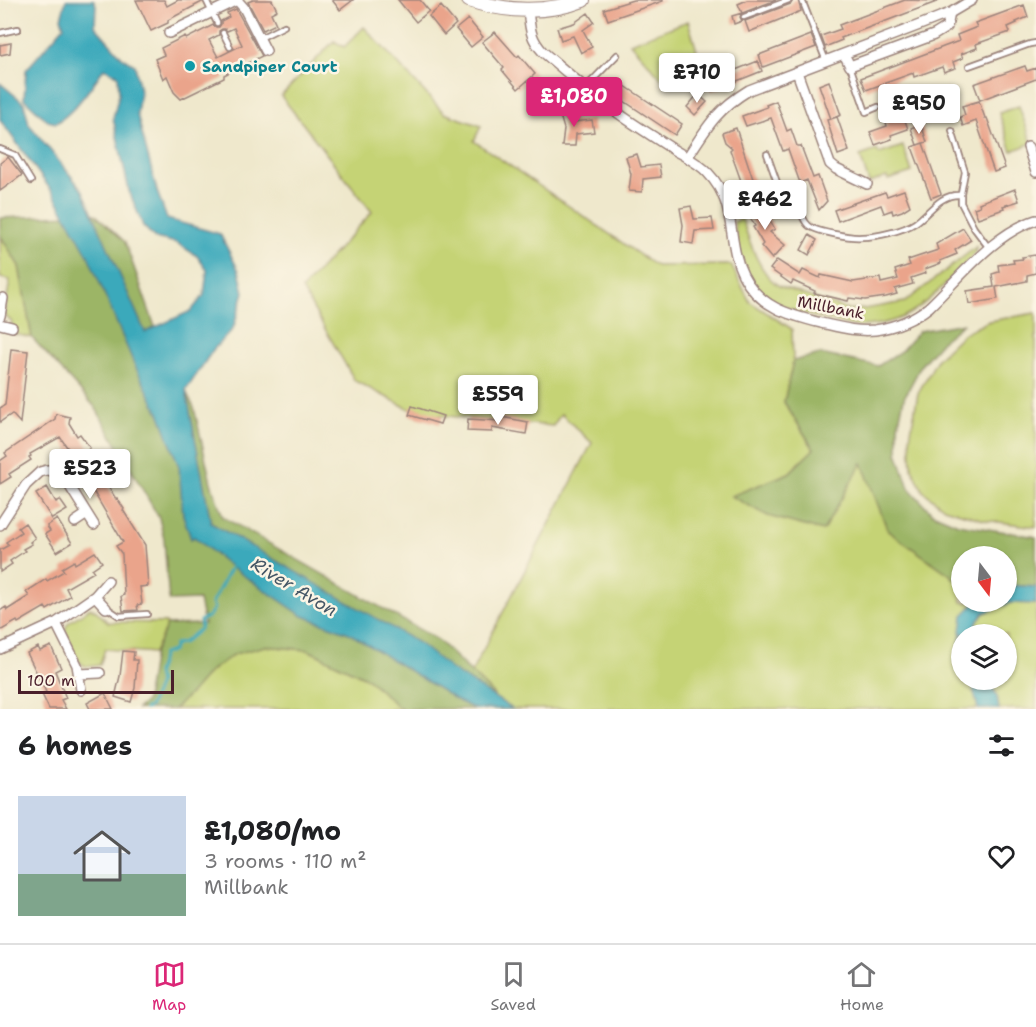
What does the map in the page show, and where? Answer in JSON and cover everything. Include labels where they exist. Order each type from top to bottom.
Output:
[{"type":"street","points":[[169,33],[237,0],[244,8],[266,51]]},
{"type":"street","points":[[469,0],[508,9],[528,10],[583,0]]},
{"type":"street","points":[[687,158],[705,129],[718,114],[730,102],[748,90],[950,13],[972,0]]},
{"type":"street","name":"Millbank","points":[[528,10],[530,32],[538,47],[618,114],[709,174],[719,187],[726,202],[738,264],[743,276],[754,291],[785,313],[846,329],[864,331],[896,325],[917,316],[932,305],[989,248],[1008,234],[1036,220]]},
{"type":"street","points":[[844,54],[850,66],[939,33],[947,27],[950,13]]},
{"type":"street","points":[[796,72],[830,164],[836,170],[867,184]]},
{"type":"street","points":[[1028,147],[1036,172]]},
{"type":"street","points":[[0,316],[3,298]]},
{"type":"street","points":[[0,324],[12,327]]},
{"type":"street","points":[[0,525],[26,485],[40,472],[47,470],[54,471],[66,480],[94,525]]},
{"type":"street","points":[[75,522],[87,514]]},
{"type":"street","points":[[0,649],[56,623],[94,596],[108,581]]},
{"type":"street","points":[[94,596],[106,608]]},
{"type":"street","points":[[56,623],[73,656],[81,690]]},
{"type":"street","points":[[79,674],[100,673]]},
{"type":"lane","points":[[206,0],[218,23]]},
{"type":"lane","points":[[744,17],[789,0]]},
{"type":"lane","points":[[802,0],[826,61]]},
{"type":"lane","points":[[260,38],[284,26]]},
{"type":"lane","points":[[0,33],[18,29]]},
{"type":"lane","points":[[223,33],[230,47]]},
{"type":"lane","points":[[969,66],[1036,43]]},
{"type":"lane","points":[[585,88],[617,55]]},
{"type":"lane","points":[[850,66],[866,111],[878,107]]},
{"type":"lane","points":[[952,131],[965,171],[960,195],[961,203],[979,236],[989,248]]},
{"type":"lane","points":[[0,149],[15,155],[31,181]]},
{"type":"lane","points":[[767,154],[779,188]]},
{"type":"lane","points":[[726,202],[752,199],[772,190],[784,189],[793,194],[803,218],[813,228],[824,232],[860,237],[875,236],[907,227],[942,199],[960,195]]},
{"type":"lane","points":[[106,608],[119,616],[147,614]]},
{"type":"green space","points":[[688,21],[701,64],[663,80],[630,43]]},
{"type":"green space","points":[[364,27],[444,113],[481,126],[474,141],[656,266],[731,265],[750,302],[792,329],[793,361],[784,402],[814,449],[789,473],[732,496],[862,462],[888,531],[951,576],[951,612],[974,612],[968,624],[951,624],[951,690],[984,690],[988,709],[499,709],[493,694],[471,673],[592,443],[561,414],[553,426],[417,413],[355,381],[302,289],[372,212],[281,96],[334,41],[344,47]]},
{"type":"green space","points":[[1019,106],[1032,143],[1012,151],[999,113]]},
{"type":"green space","points":[[903,146],[912,172],[888,180],[887,177],[869,183],[860,156],[877,150],[879,154]]},
{"type":"green space","points":[[95,214],[125,242],[155,327],[194,408],[211,483],[223,517],[438,640],[493,694],[499,709],[401,709],[368,679],[308,650],[265,646],[235,654],[210,671],[174,709],[137,709],[146,701],[154,653],[167,625],[204,624],[199,600],[169,601],[164,539],[159,518],[95,407],[32,338],[19,266],[0,235],[0,218]]},
{"type":"green space","points":[[742,219],[760,265],[772,281],[779,286],[848,310],[905,302],[976,247],[975,253],[950,279],[913,311],[887,322],[855,326],[795,311],[767,297],[759,290],[748,276],[739,250],[734,222]]},
{"type":"green space","points":[[0,235],[19,266],[32,338],[10,333],[12,322],[4,315],[10,280],[0,278]]},
{"type":"green space","points":[[1036,313],[1036,527],[984,520],[944,508],[923,491],[912,468],[910,437],[918,393],[938,358],[963,334],[989,321]]},
{"type":"green space","points":[[964,323],[943,340],[922,364],[904,398],[898,426],[898,455],[909,488],[932,513],[958,524],[1036,537],[1036,587],[1017,586],[1017,546],[951,546],[951,576],[888,531],[862,463],[823,531],[768,516],[731,496],[789,473],[814,449],[784,402],[793,361],[820,354],[878,366],[901,351],[919,331]]},
{"type":"green space","points":[[1017,603],[1036,604],[1036,709],[999,709],[994,690],[1017,690],[1017,624],[976,624],[984,613],[1017,612]]},
{"type":"green space","points":[[90,608],[108,622],[166,623],[167,625],[154,653],[105,649],[100,665],[86,666],[76,656],[65,629],[68,623]]},
{"type":"green space","points":[[265,646],[308,650],[368,679],[401,709],[174,709],[224,660],[240,652]]},
{"type":"water","name":"River Avon","points":[[66,0],[94,0],[96,5],[95,26],[123,58],[135,65],[140,92],[137,114],[157,191],[167,219],[220,234],[239,271],[244,292],[233,329],[213,350],[186,390],[211,523],[419,643],[452,670],[513,709],[475,709],[460,702],[349,633],[303,616],[231,567],[194,537],[191,539],[183,515],[179,467],[160,415],[135,366],[87,253],[53,193],[0,120],[0,83],[24,103],[29,124],[83,191],[145,332],[191,311],[204,295],[207,270],[197,256],[177,243],[155,238],[143,226],[129,191],[113,118],[119,94],[118,75],[104,68],[76,106],[56,123],[48,121],[24,99],[26,70],[64,26],[61,18]]},
{"type":"water","points":[[1017,586],[1036,587],[1036,604],[1017,603]]},
{"type":"water","points":[[966,612],[987,612],[976,624],[962,624],[963,615]]},
{"type":"water","points":[[973,690],[994,690],[999,709],[978,709]]},
{"type":"building","points":[[136,0],[164,0],[167,6],[178,0],[202,0],[202,2],[151,31]]},
{"type":"building","points":[[272,0],[277,10],[271,13],[276,24],[263,30],[248,2]]},
{"type":"building","points":[[332,0],[353,0],[340,10]]},
{"type":"building","points":[[398,0],[420,0],[429,11],[416,22]]},
{"type":"building","points":[[633,0],[663,1],[608,20],[604,9]]},
{"type":"building","points":[[747,0],[776,0],[742,13],[738,4]]},
{"type":"building","points":[[793,0],[798,0],[801,11],[749,32],[745,21],[791,4]]},
{"type":"building","points":[[905,0],[939,1],[841,38],[842,40],[825,47],[821,36],[841,29],[839,25]]},
{"type":"building","points":[[1024,5],[1028,17],[1008,27],[1010,32],[976,44],[977,48],[961,54],[963,58],[953,62],[955,68],[944,72],[942,67],[914,77],[913,73],[866,90],[861,78],[959,41],[957,35],[977,27],[975,23]]},
{"type":"building","points":[[441,6],[456,24],[444,35],[429,16]]},
{"type":"building","points":[[236,9],[262,56],[181,99],[174,92],[167,76],[163,79],[155,59],[164,55],[161,48],[185,36],[186,39],[213,25],[219,27],[221,21],[229,17],[227,13]],"holes":[[[234,28],[242,45],[218,57],[209,40],[219,35],[222,29],[227,31]]]},
{"type":"building","points":[[588,13],[594,22],[583,30],[592,47],[581,53],[573,36],[561,40],[557,28],[574,23]]},
{"type":"building","points":[[742,13],[740,17],[742,21],[734,24],[732,16]]},
{"type":"building","points":[[468,19],[483,37],[471,47],[456,29]]},
{"type":"building","points":[[495,32],[535,74],[518,89],[482,42]]},
{"type":"building","points":[[811,35],[816,47],[763,67],[759,55]]},
{"type":"building","points":[[11,43],[10,53],[0,55],[0,45]]},
{"type":"building","points":[[758,61],[762,71],[712,91],[708,81]]},
{"type":"building","points":[[1025,66],[1027,71],[1036,68],[1036,79],[980,100],[974,84]]},
{"type":"building","points":[[829,81],[841,115],[831,119],[819,85]]},
{"type":"building","points":[[619,82],[682,124],[675,135],[612,93]]},
{"type":"building","points":[[698,94],[707,102],[695,115],[687,107]]},
{"type":"building","points":[[776,101],[787,131],[791,129],[797,146],[801,146],[813,178],[818,176],[827,201],[819,210],[807,180],[800,183],[788,149],[783,151],[771,118],[746,126],[742,116],[767,107],[766,105]]},
{"type":"building","points":[[979,101],[1005,168],[994,172],[976,121],[963,126],[960,117],[965,115],[962,106]]},
{"type":"building","points":[[570,109],[574,122],[592,120],[594,132],[576,134],[575,146],[562,146],[564,129],[559,112]]},
{"type":"building","points":[[903,115],[908,129],[891,135],[892,139],[875,145],[870,132],[887,126],[886,122]]},
{"type":"building","points":[[837,117],[849,151],[838,155],[827,120]]},
{"type":"building","points":[[921,124],[927,142],[917,145],[911,128]]},
{"type":"building","points":[[736,128],[757,191],[746,195],[730,150],[732,148],[725,142],[722,133]]},
{"type":"building","points":[[923,143],[941,194],[931,198],[912,147]]},
{"type":"building","points":[[637,154],[641,167],[659,165],[661,177],[643,179],[642,192],[629,191],[631,174],[626,157]]},
{"type":"building","points":[[8,157],[22,175],[0,191],[0,163]]},
{"type":"building","points":[[1015,189],[1019,201],[978,218],[974,208],[980,206],[979,203]]},
{"type":"building","points":[[904,190],[910,206],[902,211],[893,214],[892,210],[884,213],[881,205],[838,221],[834,210],[885,192],[887,196]]},
{"type":"building","points":[[691,206],[694,219],[712,218],[714,230],[695,231],[693,244],[681,242],[683,225],[680,208]]},
{"type":"building","points":[[753,206],[769,209],[766,214],[775,229],[770,232],[785,245],[772,259],[761,246],[763,244],[753,227],[755,226],[745,210]]},
{"type":"building","points":[[963,228],[971,240],[955,250],[957,254],[925,269],[926,273],[911,278],[913,284],[895,289],[897,294],[886,297],[865,300],[849,298],[848,301],[814,293],[815,291],[793,281],[791,284],[770,269],[777,260],[800,275],[803,270],[820,278],[821,275],[853,282],[880,278],[881,283],[898,279],[895,270],[910,265],[908,260],[938,250],[936,244]]},
{"type":"building","points":[[809,235],[817,240],[809,255],[801,250]]},
{"type":"building","points":[[1035,255],[1036,273],[1027,275],[1027,281],[996,287],[998,299],[969,304],[967,291],[994,287],[992,274],[999,272],[998,265],[1014,263],[1013,260]]},
{"type":"building","points":[[11,349],[28,351],[20,423],[12,414],[0,422],[0,408],[5,405]]},
{"type":"building","points":[[412,406],[443,416],[440,424],[409,415]]},
{"type":"building","points":[[56,414],[70,417],[69,423],[77,436],[80,434],[90,448],[89,454],[145,545],[148,586],[140,587],[142,604],[137,605],[138,610],[123,611],[122,554],[116,546],[123,542],[80,466],[60,437],[30,454],[31,460],[9,474],[11,477],[0,484],[0,461],[7,456],[5,453],[55,419]]},
{"type":"building","points":[[501,417],[528,422],[526,434],[492,428],[492,432],[467,431],[468,419],[501,421]]},
{"type":"building","points":[[47,487],[56,502],[60,500],[67,510],[52,519],[36,494]]},
{"type":"building","points":[[57,519],[72,543],[57,552],[45,534],[50,531],[47,526]]},
{"type":"building","points":[[25,523],[35,538],[30,542],[32,544],[23,549],[25,551],[10,561],[12,564],[0,572],[0,550],[9,545],[6,542],[21,532],[18,528]]},
{"type":"building","points":[[95,552],[102,562],[92,569],[94,572],[66,588],[70,596],[47,610],[45,607],[0,631],[0,611],[6,607],[7,610],[29,596],[26,592],[64,571],[62,568],[74,561],[75,564]]},
{"type":"building","points":[[51,646],[61,668],[55,671],[66,698],[61,700],[66,709],[49,709],[42,694],[46,692],[27,653],[38,647],[40,651]]},
{"type":"building","points":[[123,651],[134,652],[133,660],[137,660],[135,688],[131,702],[115,697]]},
{"type":"building","points":[[105,693],[113,709],[90,709],[87,703]]},
{"type":"waterway","points":[[145,709],[150,706],[159,683],[157,673],[163,654],[173,651],[175,644],[183,643],[200,629],[200,621],[209,616],[214,608],[212,603],[232,565]]},
{"type":"place","name":"Sandpiper Court","points":[[190,66]]}]
